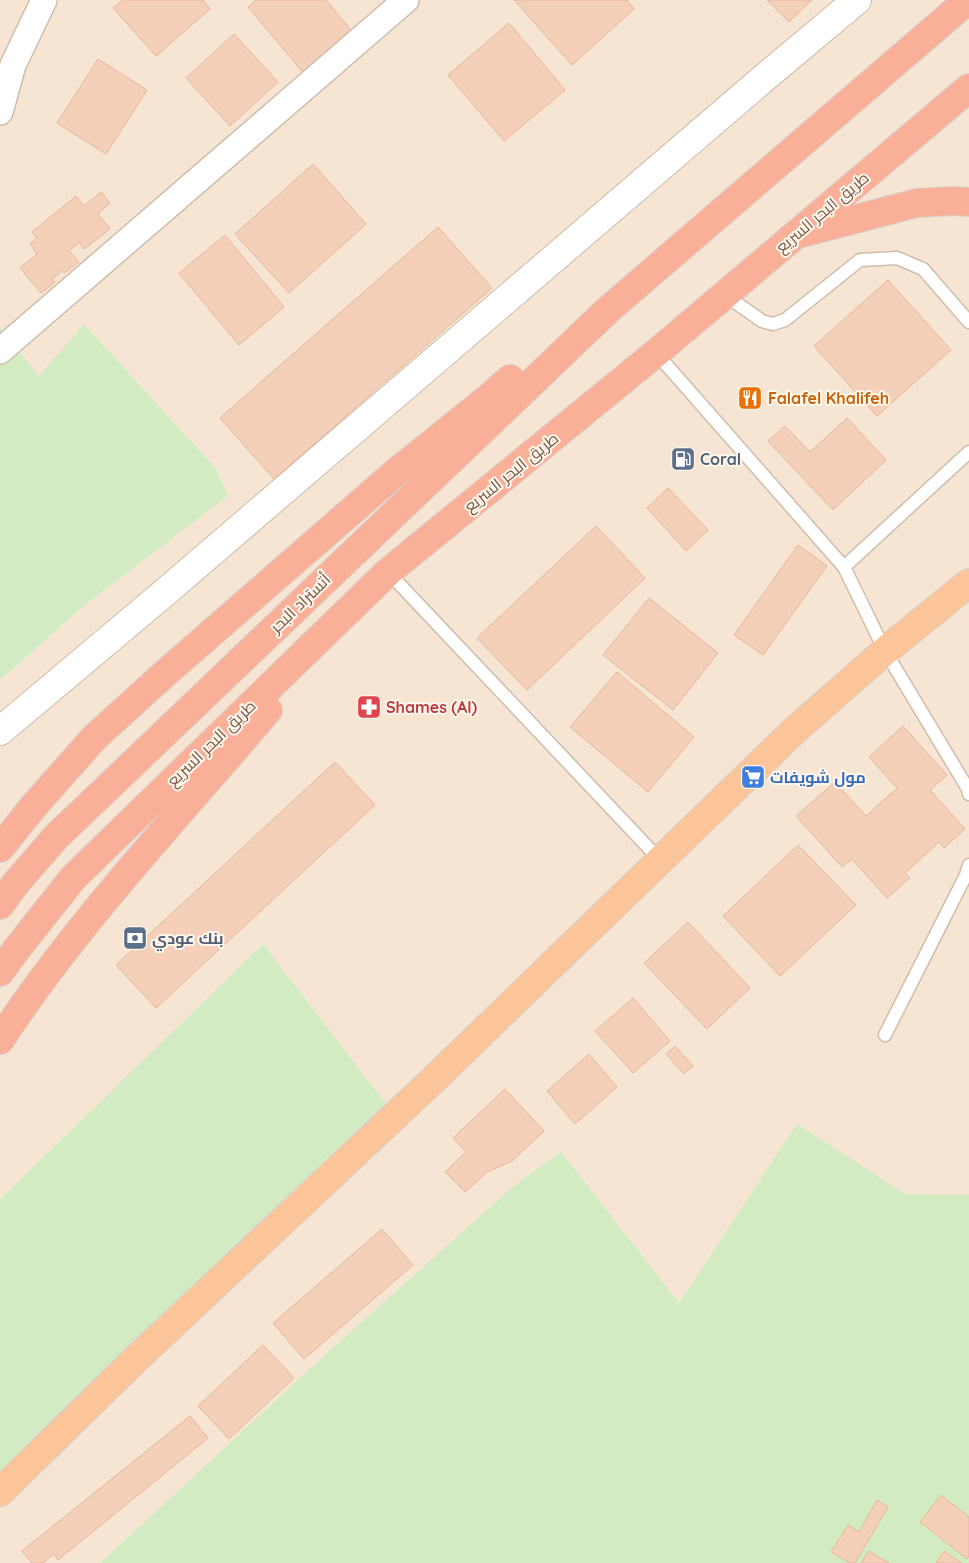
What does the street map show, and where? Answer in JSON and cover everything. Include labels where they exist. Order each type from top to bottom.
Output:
[{"type":"highway","points":[[0,848],[33,807],[94,738],[169,670],[394,474],[525,366],[609,309],[968,0]]},
{"type":"highway","name":"طريق البحر السريع","points":[[0,972],[73,878],[388,572],[726,295],[969,88]]},
{"type":"highway","points":[[796,234],[917,203],[969,202]]},
{"type":"highway","name":"أتستراد البحر","points":[[0,905],[16,883],[56,837],[609,309]]},
{"type":"highway","points":[[0,1492],[136,1359],[432,1081],[795,730],[885,651],[969,583]]},
{"type":"highway","points":[[0,1040],[66,947],[125,874],[267,711],[305,663],[326,631]]},
{"type":"street","points":[[2,98],[13,65],[44,0]]},
{"type":"street","points":[[0,351],[406,0]]},
{"type":"street","points":[[0,731],[163,594],[756,84],[858,0]]},
{"type":"lane","points":[[726,295],[762,321],[773,324],[786,320],[860,260],[897,258],[923,269],[969,322]]},
{"type":"lane","points":[[656,353],[844,567],[885,651],[968,789],[969,794]]},
{"type":"lane","points":[[844,567],[969,452]]},
{"type":"lane","points":[[388,572],[660,860]]},
{"type":"lane","points":[[885,1035],[969,866]]},
{"type":"shaded area","points":[[0,0],[969,0],[969,1195],[905,1194],[797,1125],[679,1303],[560,1152],[516,1184],[328,1352],[100,1563],[0,1563],[0,1499],[263,944],[0,1199],[0,680],[86,604],[228,496],[216,469],[84,324],[39,377],[0,327]]},
{"type":"green space","points":[[84,324],[216,469],[228,496],[86,604],[0,680],[0,327],[39,376]]},
{"type":"green space","points":[[263,944],[392,1112],[0,1499],[0,1199]]},
{"type":"green space","points":[[797,1124],[905,1194],[969,1195],[969,1563],[100,1563],[328,1352],[516,1184],[561,1152],[679,1303]]},
{"type":"building","points":[[123,0],[203,0],[210,9],[156,56],[113,8]]},
{"type":"building","points":[[256,0],[326,0],[355,35],[306,76],[248,7]]},
{"type":"building","points":[[514,0],[627,0],[634,9],[572,65]]},
{"type":"building","points":[[767,0],[812,0],[789,22]]},
{"type":"building","points":[[509,23],[565,90],[504,141],[448,75]]},
{"type":"building","points":[[234,34],[278,82],[230,126],[186,78]]},
{"type":"building","points":[[98,59],[147,90],[106,154],[57,123]]},
{"type":"building","points":[[313,164],[366,224],[289,293],[235,234]]},
{"type":"building","points":[[101,192],[110,203],[98,214],[110,229],[84,249],[79,242],[69,251],[79,262],[52,279],[55,282],[41,293],[20,268],[37,254],[30,244],[37,238],[32,232],[76,196],[84,206]]},
{"type":"building","points":[[438,227],[492,288],[274,479],[220,418]]},
{"type":"building","points":[[225,235],[284,307],[239,345],[179,273]]},
{"type":"building","points":[[888,280],[951,350],[877,416],[814,346]]},
{"type":"building","points":[[847,418],[886,460],[833,510],[768,441],[785,426],[810,452]]},
{"type":"building","points":[[668,488],[708,530],[686,551],[647,508]]},
{"type":"building","points":[[596,526],[645,578],[527,690],[477,638]]},
{"type":"building","points":[[798,545],[827,566],[763,655],[734,635]]},
{"type":"building","points":[[649,598],[718,653],[673,710],[603,655]]},
{"type":"building","points":[[617,672],[694,737],[648,792],[570,727]]},
{"type":"building","points":[[903,726],[947,775],[930,790],[965,829],[944,848],[939,842],[905,873],[910,878],[887,898],[852,859],[842,867],[796,816],[835,782],[866,816],[897,788],[869,757]]},
{"type":"building","points":[[335,762],[375,805],[156,1008],[116,965]]},
{"type":"building","points":[[798,845],[856,905],[780,976],[723,916]]},
{"type":"building","points":[[688,922],[750,988],[707,1029],[644,963]]},
{"type":"building","points":[[633,998],[670,1041],[633,1073],[595,1031]]},
{"type":"building","points":[[675,1046],[693,1066],[684,1074],[666,1054]]},
{"type":"building","points":[[589,1054],[617,1087],[575,1124],[547,1091]]},
{"type":"building","points":[[505,1089],[544,1131],[512,1161],[487,1172],[465,1192],[445,1172],[466,1152],[453,1138]]},
{"type":"building","points":[[382,1229],[413,1265],[304,1359],[273,1323]]},
{"type":"building","points":[[263,1345],[294,1378],[229,1439],[198,1406]]},
{"type":"building","points":[[190,1416],[208,1438],[58,1560],[54,1554],[43,1563],[32,1563],[22,1551]]},
{"type":"building","points":[[941,1495],[969,1517],[969,1556],[967,1559],[920,1522]]},
{"type":"building","points":[[877,1500],[888,1507],[855,1563],[850,1563],[831,1552],[848,1525],[859,1532]]},
{"type":"building","points":[[869,1551],[889,1563],[861,1563]]},
{"type":"building","points":[[944,1551],[962,1563],[936,1563]]},
{"type":"place","name":"Falafel Khalifeh","points":[[750,398]]},
{"type":"place","name":"Coral","points":[[683,459]]},
{"type":"place","name":"Shames (Al)","points":[[369,707]]},
{"type":"place","name":"مول شويفات","points":[[753,777]]},
{"type":"place","name":"بنك عودي","points":[[135,938]]}]
